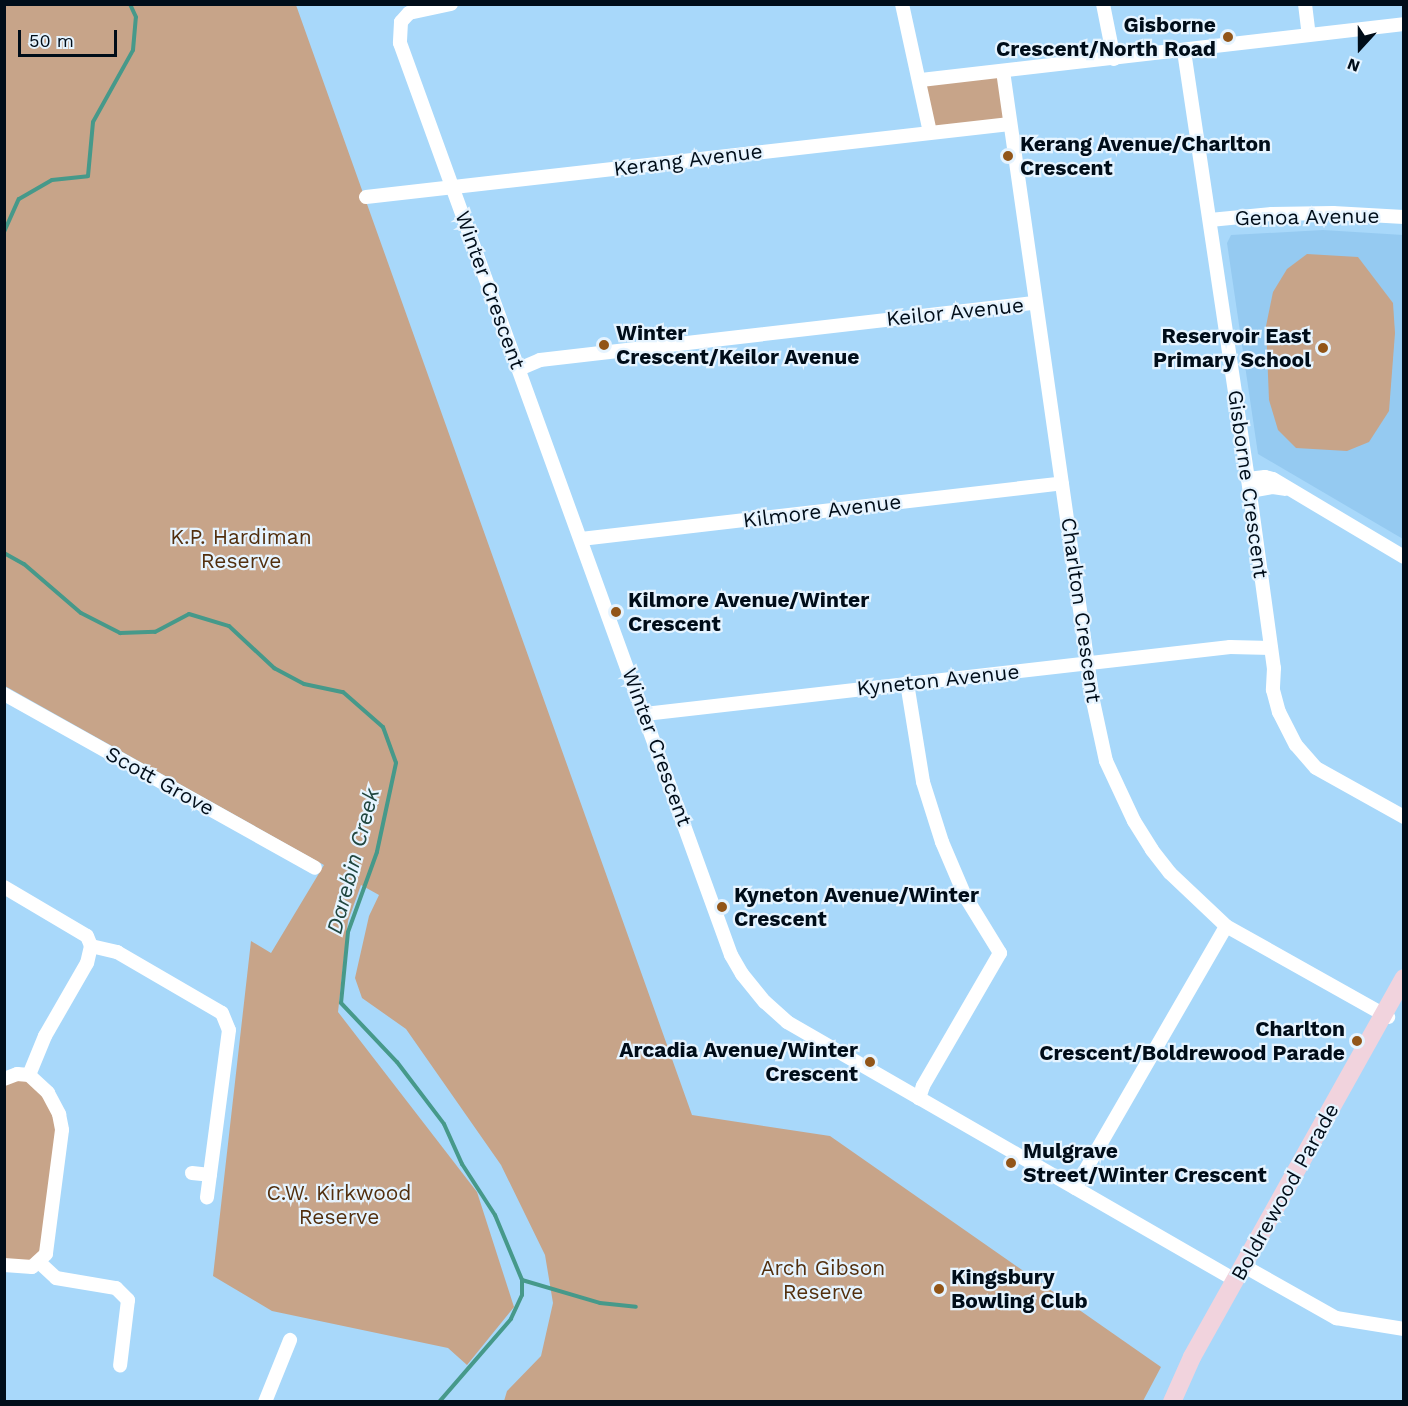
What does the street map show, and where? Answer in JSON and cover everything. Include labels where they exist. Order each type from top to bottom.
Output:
[{"type":"main road","name":"Boldrewood Parade","points":[[1162,1401],[1192,1357],[1383,1020],[1404,978]]},
{"type":"main road","name":"Boldrewood Parade","points":[[1383,1020],[1404,993]]},
{"type":"main road","name":"Boldrewood Parade","points":[[1172,1401],[1192,1357]]},
{"type":"street","name":"Winter Crescent","points":[[451,4],[415,9],[404,17],[399,30],[400,43],[731,955],[742,974],[765,1002],[787,1023],[1075,1188],[1240,1273],[1336,1318],[1404,1329]]},
{"type":"street","points":[[902,4],[921,80],[930,132]]},
{"type":"street","points":[[1104,4],[1114,59]]},
{"type":"street","points":[[1305,4],[1309,35]]},
{"type":"street","points":[[921,80],[1404,24]]},
{"type":"street","name":"Gisborne Crescent","points":[[1184,51],[1249,485],[1271,642],[1274,690],[1286,730],[1316,768],[1404,817]]},
{"type":"street","name":"Charlton Crescent","points":[[1003,71],[1088,664],[1106,761],[1134,821],[1170,873],[1226,926],[1383,1020]]},
{"type":"street","name":"Kerang Avenue","points":[[366,197],[1010,123]]},
{"type":"street","name":"Genoa Avenue","points":[[1210,220],[1272,214],[1333,213],[1404,217]]},
{"type":"street","name":"Keilor Avenue","points":[[519,369],[540,360],[1036,303]]},
{"type":"street","points":[[1249,485],[1265,477],[1404,557]]},
{"type":"street","name":"Kilmore Avenue","points":[[581,539],[1062,483]]},
{"type":"street","name":"Kyneton Avenue","points":[[645,714],[907,682],[1088,664],[1271,642]]},
{"type":"street","points":[[907,682],[923,782],[942,843],[965,896],[1000,953],[918,1098]]},
{"type":"street","name":"Scott Grove","points":[[4,694],[315,868]]},
{"type":"street","points":[[4,886],[87,936],[91,946],[87,963],[45,1036],[29,1075]]},
{"type":"street","points":[[1075,1188],[1226,926]]},
{"type":"street","points":[[91,946],[117,952],[222,1013],[230,1030],[207,1197]]},
{"type":"street","points":[[4,1079],[17,1074],[29,1075],[48,1093],[59,1114],[62,1130],[46,1254],[40,1263],[32,1267],[4,1265]]},
{"type":"street","points":[[192,1173],[210,1175]]},
{"type":"street","points":[[40,1263],[56,1278],[116,1288],[128,1300],[120,1365]]},
{"type":"street","points":[[265,1401],[290,1340]]},
{"type":"shaded area","name":"Reservoir East Primary School","points":[[1323,230],[1403,235],[1403,539],[1258,454],[1227,243],[1231,235]]},
{"type":"green space","name":"K.P. Hardiman Reserve","points":[[5,5],[296,5],[692,1115],[830,1136],[1161,1367],[1143,1401],[504,1401],[507,1391],[541,1356],[553,1303],[545,1255],[501,1165],[406,1029],[362,998],[355,978],[369,916],[379,895],[361,885],[348,921],[338,1012],[477,1192],[514,1307],[467,1365],[448,1348],[272,1311],[213,1276],[251,941],[271,953],[324,865],[5,686]]},
{"type":"green space","points":[[1003,71],[1010,123],[929,135],[922,82]]},
{"type":"green space","points":[[1307,254],[1358,257],[1393,303],[1395,333],[1389,411],[1369,442],[1347,451],[1296,448],[1278,430],[1269,400],[1266,326],[1273,292],[1287,269]]},
{"type":"green space","points":[[27,1078],[43,1095],[59,1129],[43,1253],[32,1263],[5,1260],[4,1083]]},
{"type":"waterway","name":"Darebin Creek","points":[[4,232],[19,199],[52,180],[88,176],[93,122],[133,50],[136,17],[130,4]]},
{"type":"waterway","name":"Darebin Creek","points":[[4,553],[24,564],[81,613],[120,633],[155,632],[189,614],[229,626],[274,668],[304,684],[343,692],[383,727],[396,763],[377,852],[348,932],[341,1003],[397,1062],[444,1124],[462,1164],[495,1215],[522,1280],[522,1295],[511,1319],[439,1402]]},
{"type":"waterway","points":[[522,1280],[600,1303],[636,1307]]},
{"type":"place","name":"Gisborne Crescent/North Road","points":[[1228,37]]},
{"type":"place","name":"Kerang Avenue/Charlton Crescent","points":[[1008,156]]},
{"type":"place","name":"Winter Crescent/Keilor Avenue","points":[[604,345]]},
{"type":"place","name":"Reservoir East Primary School","points":[[1323,348]]},
{"type":"place","name":"Kilmore Avenue/Winter Crescent","points":[[616,612]]},
{"type":"place","name":"Kyneton Avenue/Winter Crescent","points":[[722,907]]},
{"type":"place","name":"Charlton Crescent/Boldrewood Parade","points":[[1357,1041]]},
{"type":"place","name":"Arcadia Avenue/Winter Crescent","points":[[870,1062]]},
{"type":"place","name":"Mulgrave Street/Winter Crescent","points":[[1011,1163]]},
{"type":"place","name":"Kingsbury Bowling Club","points":[[939,1289]]},
{"type":"park label","name":"C.W. Kirkwood Reserve","points":[[339,1205]]},
{"type":"park label","name":"Arch Gibson Reserve","points":[[823,1280]]}]
